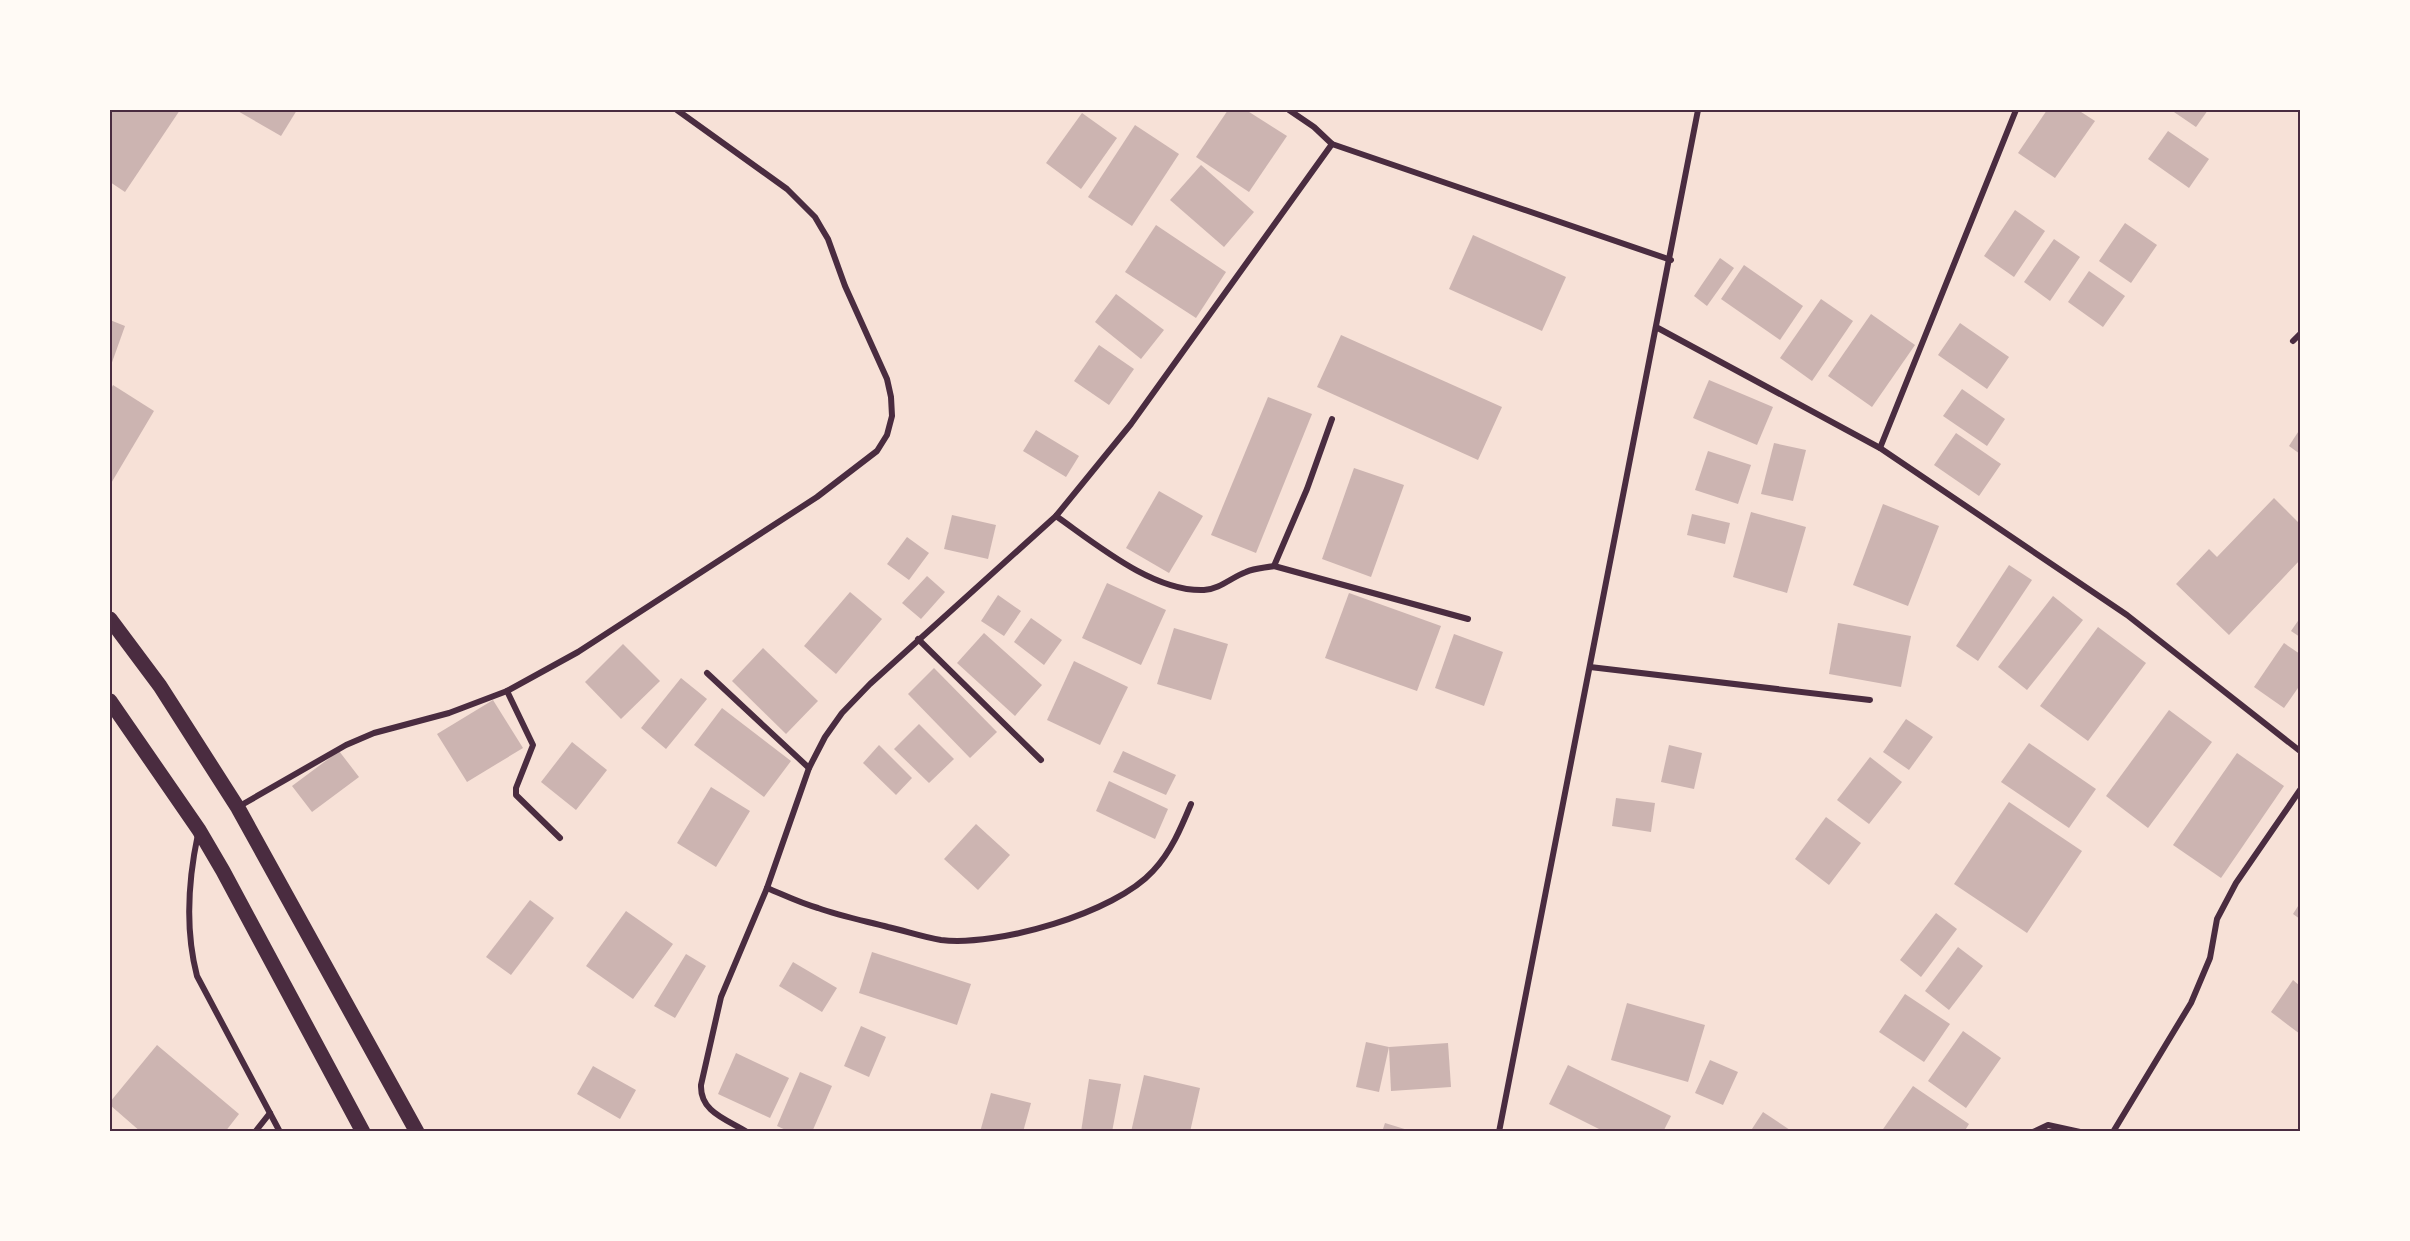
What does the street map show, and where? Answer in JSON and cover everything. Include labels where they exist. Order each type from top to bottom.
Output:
[{"type":"main road","points":[[110,619],[160,686],[238,808],[417,1131]]},
{"type":"main road","points":[[110,701],[199,830],[363,1131]]},
{"type":"street","points":[[238,808],[346,745],[374,733],[449,713],[507,691],[578,652],[818,497],[877,451],[887,435],[892,416],[887,379],[845,286],[828,239],[814,217],[787,189],[677,110]]},
{"type":"street","points":[[1289,110],[1314,127],[1332,144],[1671,260]]},
{"type":"street","points":[[1499,1131],[1671,260],[1698,110]]},
{"type":"street","points":[[1880,448],[2016,110]]},
{"type":"street","points":[[747,1131],[706,1107],[700,1096],[701,1085],[721,997],[767,888],[809,768],[825,737],[842,712],[918,639],[1056,516],[1131,424],[1332,144]]},
{"type":"street","points":[[1656,327],[1880,448],[2127,615],[2301,751]]},
{"type":"street","points":[[2293,341],[2301,334]]},
{"type":"street","points":[[1274,566],[1307,489],[1332,419]]},
{"type":"street","points":[[1056,516],[1115,557],[1149,577],[1187,588],[1204,590],[1214,588],[1247,571],[1274,566],[1468,619]]},
{"type":"street","points":[[918,639],[1041,760]]},
{"type":"street","points":[[1590,668],[1870,700]]},
{"type":"street","points":[[708,673],[809,768]]},
{"type":"street","points":[[507,691],[533,744],[516,788],[516,795],[560,838]]},
{"type":"street","points":[[2113,1131],[2191,1003],[2210,958],[2217,919],[2236,883],[2301,789]]},
{"type":"street","points":[[767,888],[818,909],[942,940],[1000,937],[1036,929],[1091,910],[1138,885],[1164,858],[1176,840],[1191,804]]},
{"type":"street","points":[[199,830],[192,863],[189,929],[191,952],[197,976],[280,1131]]},
{"type":"street","points":[[255,1131],[270,1113]]},
{"type":"street","points":[[2033,1131],[2048,1125],[2080,1131]]},
{"type":"building","points":[[110,110],[180,110],[125,192],[110,182]]},
{"type":"building","points":[[236,110],[297,110],[281,136]]},
{"type":"building","points":[[1228,110],[1246,110],[1287,136],[1249,192],[1196,157]]},
{"type":"building","points":[[2047,110],[2078,110],[2095,121],[2055,178],[2018,153]]},
{"type":"building","points":[[2171,110],[2208,110],[2196,127]]},
{"type":"building","points":[[1082,113],[1117,138],[1081,189],[1046,163]]},
{"type":"building","points":[[1135,125],[1179,154],[1132,226],[1088,197]]},
{"type":"building","points":[[2168,131],[2209,159],[2189,188],[2148,159]]},
{"type":"building","points":[[1201,165],[1254,212],[1224,247],[1170,200]]},
{"type":"building","points":[[2015,210],[2045,231],[2014,277],[1984,256]]},
{"type":"building","points":[[2125,223],[2157,245],[2131,283],[2099,261]]},
{"type":"building","points":[[1156,225],[1226,272],[1196,318],[1125,272]]},
{"type":"building","points":[[1473,235],[1566,277],[1542,331],[1449,289]]},
{"type":"building","points":[[2054,239],[2080,257],[2050,301],[2024,282]]},
{"type":"building","points":[[1720,258],[1734,268],[1707,306],[1694,296]]},
{"type":"building","points":[[1744,265],[1803,306],[1780,340],[1721,299]]},
{"type":"building","points":[[2089,271],[2125,296],[2103,327],[2068,302]]},
{"type":"building","points":[[1116,294],[1164,330],[1141,359],[1095,322]]},
{"type":"building","points":[[1821,299],[1853,321],[1812,381],[1780,358]]},
{"type":"building","points":[[1871,314],[1915,345],[1872,407],[1828,376]]},
{"type":"building","points":[[110,320],[125,326],[110,368]]},
{"type":"building","points":[[1960,323],[2009,357],[1987,389],[1938,355]]},
{"type":"building","points":[[1341,335],[1502,407],[1478,460],[1317,387]]},
{"type":"building","points":[[1099,345],[1134,369],[1109,405],[1074,381]]},
{"type":"building","points":[[1709,380],[1773,407],[1757,445],[1693,418]]},
{"type":"building","points":[[113,385],[154,411],[110,485],[110,391]]},
{"type":"building","points":[[1962,389],[2005,419],[1987,446],[1943,416]]},
{"type":"building","points":[[1268,397],[1312,414],[1256,553],[1211,535]]},
{"type":"building","points":[[2300,429],[2300,454],[2289,446]]},
{"type":"building","points":[[1036,430],[1079,456],[1066,477],[1023,451]]},
{"type":"building","points":[[1956,433],[2001,464],[1979,496],[1934,465]]},
{"type":"building","points":[[1774,443],[1806,450],[1793,501],[1761,494]]},
{"type":"building","points":[[1708,451],[1751,465],[1738,504],[1695,490]]},
{"type":"building","points":[[1354,468],[1404,485],[1371,577],[1322,559]]},
{"type":"building","points":[[1159,491],[1203,516],[1169,573],[1126,548]]},
{"type":"building","points":[[2274,498],[2300,524],[2300,560],[2229,635],[2176,584],[2209,549],[2217,557]]},
{"type":"building","points":[[1883,504],[1939,526],[1908,606],[1853,585]]},
{"type":"building","points":[[1751,512],[1806,527],[1787,593],[1733,577]]},
{"type":"building","points":[[1692,514],[1730,523],[1725,544],[1687,535]]},
{"type":"building","points":[[952,515],[996,525],[988,559],[944,549]]},
{"type":"building","points":[[907,537],[929,553],[909,580],[887,564]]},
{"type":"building","points":[[2009,565],[2032,580],[1978,661],[1956,646]]},
{"type":"building","points":[[927,576],[945,592],[921,619],[902,603]]},
{"type":"building","points":[[1107,583],[1166,610],[1141,665],[1082,638]]},
{"type":"building","points":[[850,592],[882,619],[836,674],[804,646]]},
{"type":"building","points":[[1349,593],[1441,626],[1417,691],[1325,658]]},
{"type":"building","points":[[998,595],[1021,611],[1004,636],[981,621]]},
{"type":"building","points":[[2053,596],[2083,620],[2027,690],[1998,667]]},
{"type":"building","points":[[1031,618],[1062,640],[1044,665],[1014,642]]},
{"type":"building","points":[[2300,618],[2300,637],[2291,631]]},
{"type":"building","points":[[1838,623],[1911,636],[1901,687],[1829,674]]},
{"type":"building","points":[[2098,627],[2146,663],[2088,741],[2040,706]]},
{"type":"building","points":[[1174,628],[1228,644],[1211,700],[1157,684]]},
{"type":"building","points":[[984,633],[1042,685],[1015,716],[957,663]]},
{"type":"building","points":[[1454,634],[1503,652],[1484,706],[1435,688]]},
{"type":"building","points":[[2284,643],[2300,654],[2300,685],[2284,708],[2254,687]]},
{"type":"building","points":[[623,644],[660,681],[621,719],[585,682]]},
{"type":"building","points":[[763,648],[818,701],[786,734],[732,681]]},
{"type":"building","points":[[1074,661],[1128,687],[1100,745],[1047,720]]},
{"type":"building","points":[[934,668],[997,732],[970,758],[908,694]]},
{"type":"building","points":[[681,678],[707,699],[666,749],[641,728]]},
{"type":"building","points":[[493,700],[523,748],[467,782],[437,734]]},
{"type":"building","points":[[722,708],[791,761],[764,797],[694,745]]},
{"type":"building","points":[[2169,710],[2212,742],[2148,828],[2106,796]]},
{"type":"building","points":[[1906,719],[1933,737],[1909,770],[1883,752]]},
{"type":"building","points":[[919,724],[954,759],[929,783],[894,749]]},
{"type":"building","points":[[572,742],[607,770],[576,810],[541,782]]},
{"type":"building","points":[[2029,743],[2096,789],[2069,828],[2001,782]]},
{"type":"building","points":[[879,745],[912,778],[896,795],[863,763]]},
{"type":"building","points":[[1669,745],[1702,753],[1694,789],[1661,782]]},
{"type":"building","points":[[339,751],[359,777],[312,812],[292,786]]},
{"type":"building","points":[[1123,751],[1176,775],[1166,795],[1113,772]]},
{"type":"building","points":[[2237,753],[2284,786],[2221,878],[2173,845]]},
{"type":"building","points":[[1870,757],[1902,782],[1869,824],[1837,800]]},
{"type":"building","points":[[1109,781],[1168,809],[1155,839],[1096,811]]},
{"type":"building","points":[[711,787],[750,811],[716,867],[677,843]]},
{"type":"building","points":[[1616,798],[1655,803],[1651,832],[1612,826]]},
{"type":"building","points":[[2009,802],[2082,851],[2027,933],[1954,884]]},
{"type":"building","points":[[1826,817],[1861,843],[1829,885],[1795,859]]},
{"type":"building","points":[[976,824],[1010,855],[978,890],[944,859]]},
{"type":"building","points":[[530,900],[554,918],[511,975],[486,957]]},
{"type":"building","points":[[2300,903],[2300,919],[2293,914]]},
{"type":"building","points":[[626,911],[673,944],[633,999],[586,966]]},
{"type":"building","points":[[1936,913],[1957,929],[1921,977],[1900,960]]},
{"type":"building","points":[[1958,947],[1983,966],[1949,1010],[1925,991]]},
{"type":"building","points":[[872,952],[971,984],[957,1025],[859,993]]},
{"type":"building","points":[[686,954],[706,966],[675,1018],[654,1006]]},
{"type":"building","points":[[793,962],[837,988],[822,1012],[779,986]]},
{"type":"building","points":[[2293,980],[2300,986],[2300,1034],[2271,1012]]},
{"type":"building","points":[[1905,994],[1950,1024],[1924,1062],[1879,1032]]},
{"type":"building","points":[[1627,1003],[1705,1025],[1688,1082],[1611,1060]]},
{"type":"building","points":[[861,1026],[886,1037],[869,1077],[844,1066]]},
{"type":"building","points":[[1963,1031],[2001,1058],[1966,1108],[1928,1081]]},
{"type":"building","points":[[1366,1042],[1389,1047],[1379,1092],[1356,1087]]},
{"type":"building","points":[[1448,1043],[1451,1087],[1391,1091],[1389,1047]]},
{"type":"building","points":[[157,1045],[239,1114],[225,1132],[141,1132],[110,1105],[110,1102]]},
{"type":"building","points":[[736,1053],[789,1078],[770,1118],[718,1094]]},
{"type":"building","points":[[1710,1060],[1738,1072],[1723,1105],[1695,1093]]},
{"type":"building","points":[[1568,1065],[1671,1116],[1663,1132],[1605,1132],[1549,1104]]},
{"type":"building","points":[[593,1066],[636,1090],[620,1119],[577,1094]]},
{"type":"building","points":[[800,1072],[832,1086],[812,1132],[790,1132],[777,1126]]},
{"type":"building","points":[[1144,1075],[1200,1088],[1190,1132],[1131,1132]]},
{"type":"building","points":[[1089,1079],[1121,1084],[1112,1132],[1081,1132]]},
{"type":"building","points":[[1913,1086],[1969,1124],[1964,1132],[1881,1132]]},
{"type":"building","points":[[991,1093],[1031,1103],[1023,1132],[980,1132]]},
{"type":"building","points":[[1763,1112],[1793,1132],[1750,1132]]},
{"type":"building","points":[[1385,1123],[1411,1131],[1411,1132],[1382,1132]]}]
